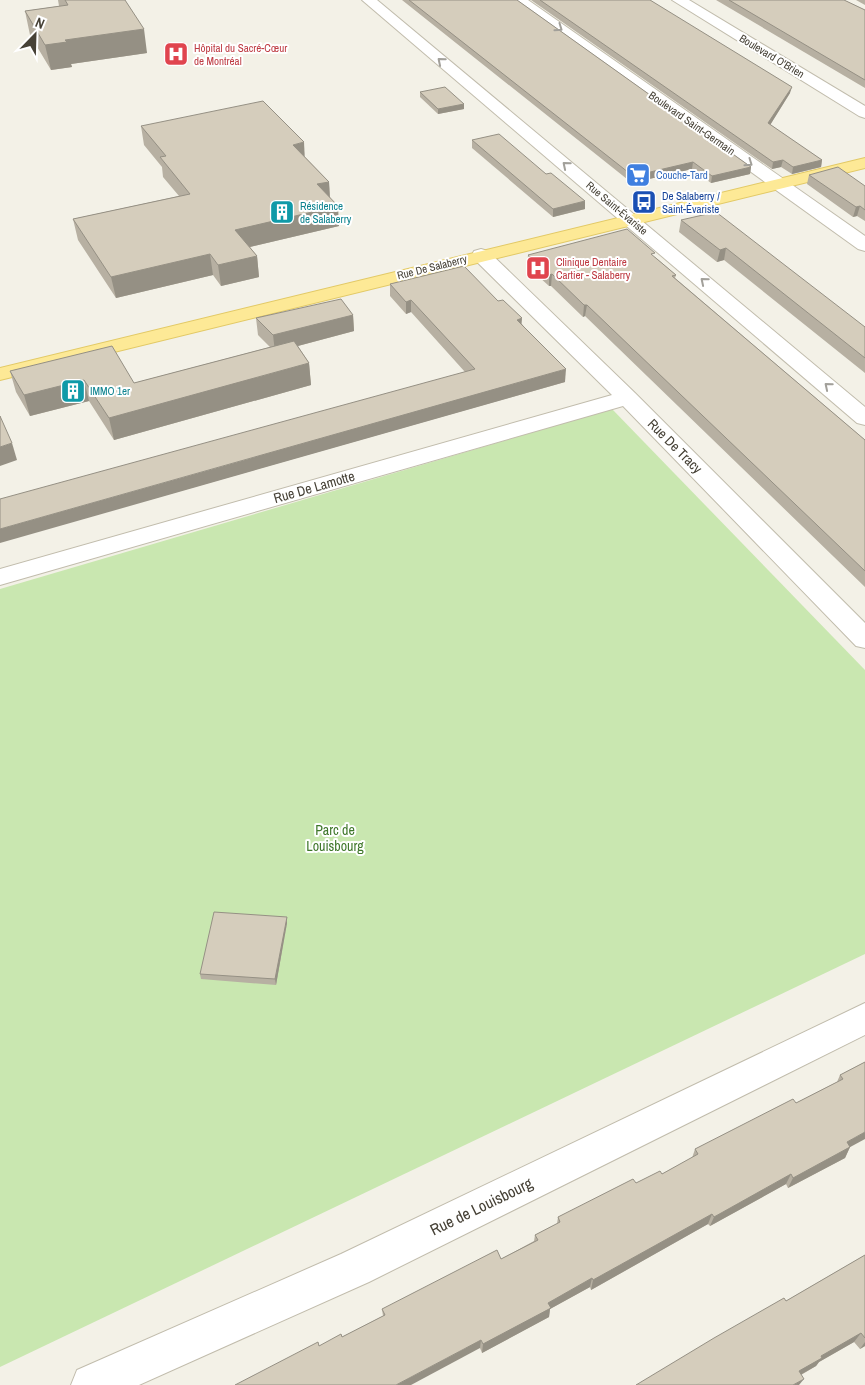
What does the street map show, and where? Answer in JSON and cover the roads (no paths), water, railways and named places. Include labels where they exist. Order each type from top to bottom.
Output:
[{"type":"main road","name":"Rue De Salaberry","points":[[0,374],[481,255],[865,163]]},
{"type":"street","name":"Rue Saint-Évariste","points":[[368,0],[865,418]]},
{"type":"street","name":"Boulevard Saint-Germain","points":[[519,0],[865,245]]},
{"type":"street","name":"Boulevard O'Brien","points":[[679,0],[865,112]]},
{"type":"street","name":"Rue De Tracy","points":[[481,255],[628,398],[865,639]]},
{"type":"street","name":"Rue De Lamotte","points":[[0,577],[628,398]]},
{"type":"street","name":"Rue de Louisbourg","points":[[92,1385],[355,1268],[865,1018]]},
{"type":"place","name":"Hôpital du Sacré-Cœur de Montréal","points":[[176,54]]},
{"type":"place","name":"Couche-Tard","points":[[638,175]]},
{"type":"place","name":"De Salaberry / Saint-Évariste","points":[[644,202]]},
{"type":"place","name":"Résidence de Salaberry","points":[[282,212]]},
{"type":"place","name":"Clinique Dentaire Cartier - Salaberry","points":[[538,268]]},
{"type":"place","name":"IMMO 1er","points":[[73,391]]},
{"type":"park label","name":"Parc de Louisbourg","points":[[335,838]]}]
